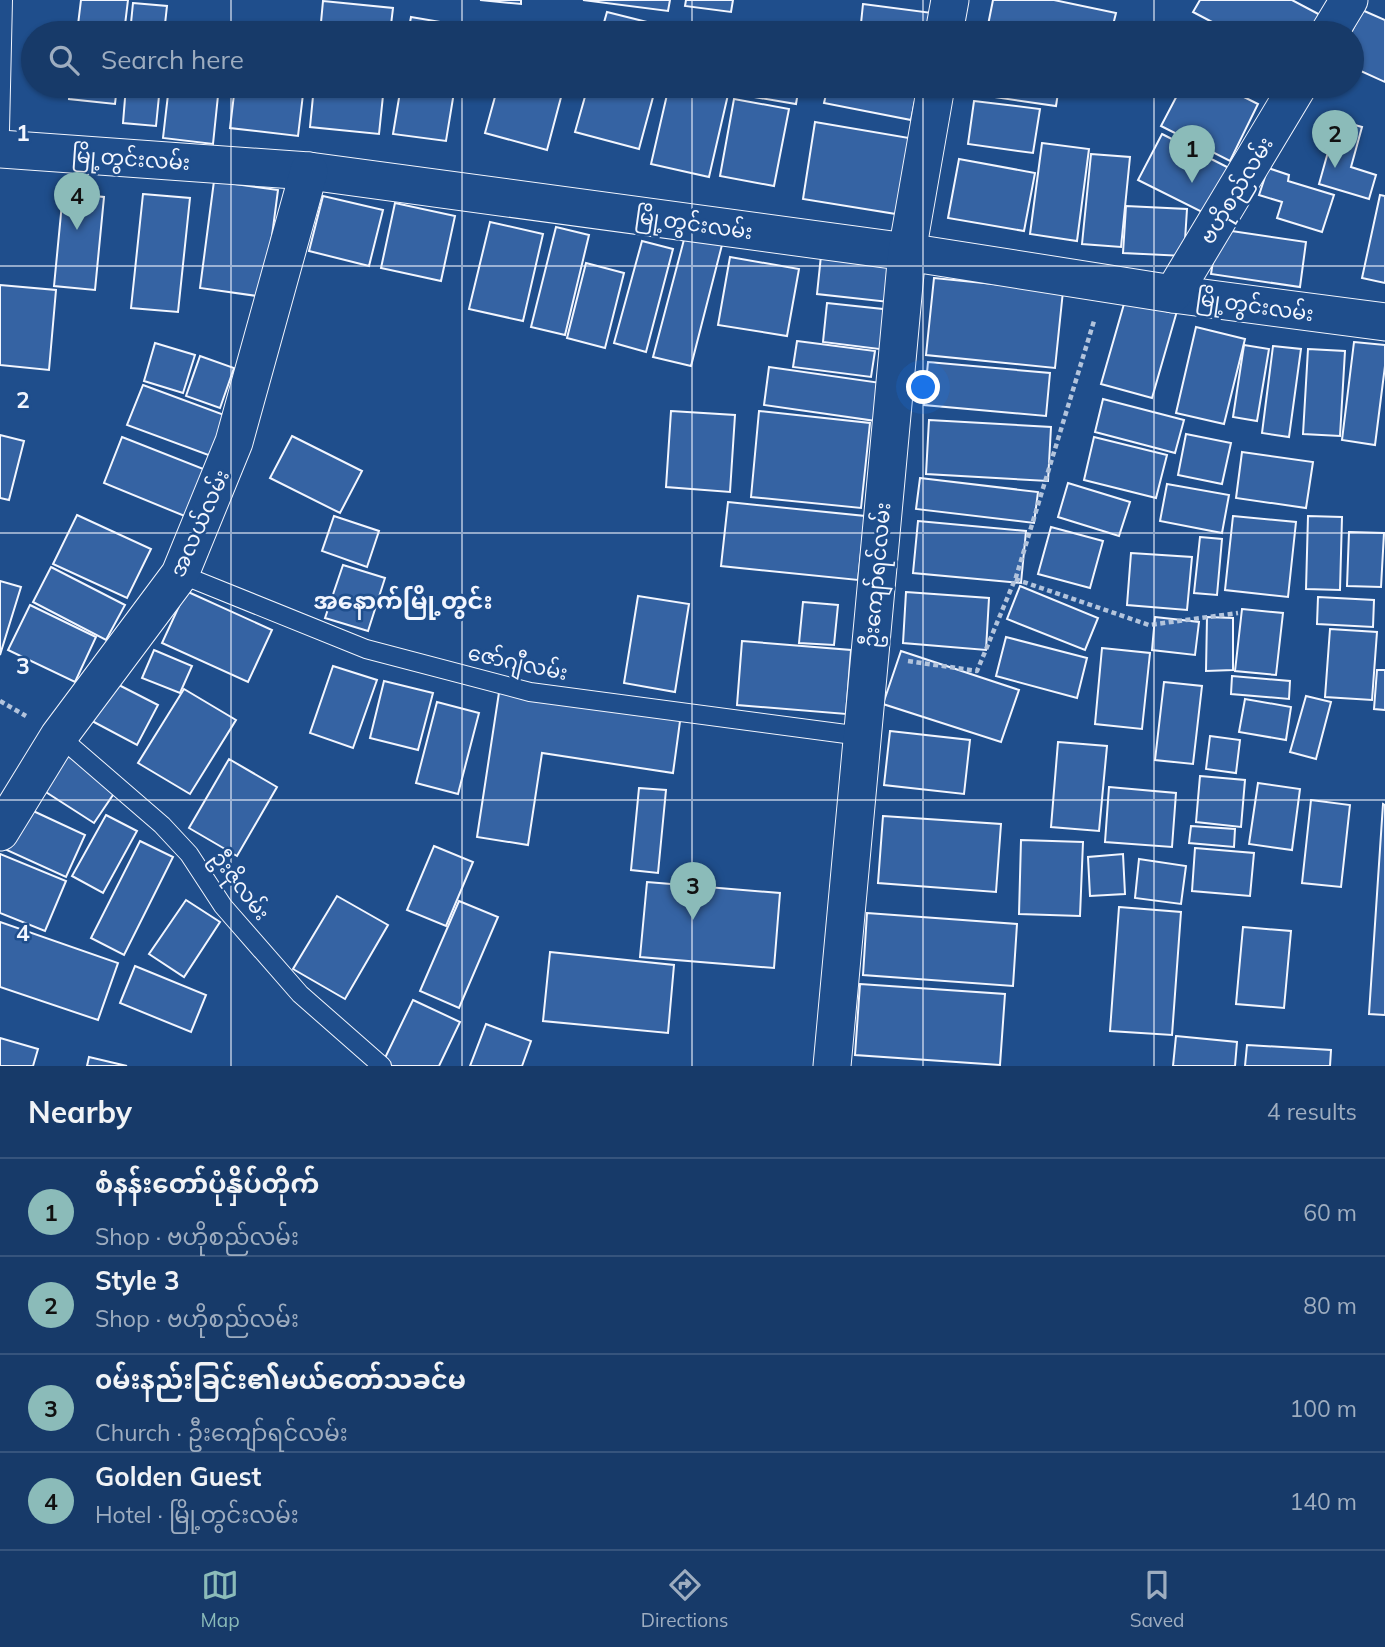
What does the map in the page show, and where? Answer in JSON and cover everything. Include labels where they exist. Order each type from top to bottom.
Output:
[{"type":"street","points":[[946,21],[950,0]]},
{"type":"street","points":[[1336,21],[1349,0]]},
{"type":"street","name":"ဦးကျော်ရင်လမ်း","points":[[832,1066],[907,252],[934,98]]},
{"type":"street","name":"ဗဟိုစည်လမ်း","points":[[1174,294],[1291,98]]},
{"type":"street","name":"မြို့တွင်းလမ်း","points":[[0,149],[309,171],[907,252],[1174,294],[1385,322]]},
{"type":"street","name":"အလယ်လမ်း","points":[[0,832],[59,736],[180,574],[234,442],[309,171]]},
{"type":"lane","points":[[0,130],[3,0]]},
{"type":"lane","name":"ဇော်ဂျီလမ်း","points":[[180,574],[366,649],[530,692],[861,736]]},
{"type":"lane","name":"ဦးဇိုလမ်း","points":[[59,736],[162,825],[189,855],[223,906],[300,994],[382,1066]]},
{"type":"path","points":[[869,654],[977,671],[1015,579],[1105,283]]},
{"type":"path","points":[[1015,579],[1149,625],[1238,613]]},
{"type":"building","points":[[81,0],[128,0],[125,21],[78,21]]},
{"type":"building","points":[[480,0],[521,0],[521,4]]},
{"type":"building","points":[[583,0],[670,0],[668,11]]},
{"type":"building","points":[[686,0],[733,0],[731,12],[685,6]]},
{"type":"building","points":[[993,0],[1054,0],[1116,13],[1114,21],[989,21]]},
{"type":"building","points":[[1200,0],[1292,0],[1326,18],[1324,21],[1210,21],[1193,12]]},
{"type":"building","points":[[323,1],[393,8],[391,21],[321,21]]},
{"type":"building","points":[[133,3],[167,6],[165,21],[131,21]]},
{"type":"building","points":[[863,4],[940,14],[939,21],[861,21]]},
{"type":"building","points":[[1362,10],[1385,20],[1385,82],[1364,72],[1364,21],[1357,21]]},
{"type":"building","points":[[607,12],[643,21],[604,21]]},
{"type":"building","points":[[411,17],[435,21],[410,21]]},
{"type":"building","points":[[69,98],[116,98],[115,104]]},
{"type":"building","points":[[125,98],[159,98],[156,126],[123,123]]},
{"type":"building","points":[[168,98],[218,98],[213,144],[163,138]]},
{"type":"building","points":[[234,98],[303,98],[298,136],[230,128]]},
{"type":"building","points":[[313,98],[383,98],[379,134],[310,127]]},
{"type":"building","points":[[399,98],[453,98],[446,141],[393,134]]},
{"type":"building","points":[[495,98],[561,98],[547,150],[485,133]]},
{"type":"building","points":[[585,98],[653,98],[639,149],[575,132]]},
{"type":"building","points":[[666,98],[727,98],[709,177],[651,164]]},
{"type":"building","points":[[760,98],[797,98],[796,104]]},
{"type":"building","points":[[825,98],[916,98],[911,120],[824,103]]},
{"type":"building","points":[[1001,98],[1057,98],[1056,106]]},
{"type":"building","points":[[1176,98],[1246,98],[1258,104],[1230,161],[1161,126]]},
{"type":"building","points":[[734,99],[789,109],[774,186],[720,176]]},
{"type":"building","points":[[974,101],[1040,109],[1033,153],[968,144]]},
{"type":"building","points":[[1337,120],[1362,127],[1351,167],[1376,175],[1369,199],[1319,184]]},
{"type":"building","points":[[815,122],[909,138],[896,214],[803,199]]},
{"type":"building","points":[[1162,134],[1229,168],[1206,214],[1138,180]]},
{"type":"building","points":[[1042,143],[1089,149],[1077,241],[1030,234]]},
{"type":"building","points":[[1091,154],[1130,157],[1121,247],[1082,244]]},
{"type":"building","points":[[959,159],[1035,173],[1024,231],[948,218]]},
{"type":"building","points":[[1268,168],[1289,175],[1288,181],[1334,195],[1322,232],[1277,218],[1282,202],[1259,195]]},
{"type":"building","points":[[214,181],[278,190],[264,297],[200,288]]},
{"type":"building","points":[[63,193],[104,197],[95,290],[54,286]]},
{"type":"building","points":[[143,194],[190,198],[178,312],[131,308]]},
{"type":"building","points":[[1380,195],[1385,196],[1385,283],[1362,278]]},
{"type":"building","points":[[323,196],[383,210],[369,266],[309,251]]},
{"type":"building","points":[[395,203],[455,216],[441,281],[381,268]]},
{"type":"building","points":[[1126,206],[1187,209],[1184,256],[1123,253]]},
{"type":"building","points":[[490,222],[543,234],[523,321],[469,309]]},
{"type":"building","points":[[556,227],[589,235],[565,335],[531,327]]},
{"type":"building","points":[[1218,229],[1306,242],[1300,287],[1211,274]]},
{"type":"building","points":[[686,232],[723,241],[691,366],[653,357]]},
{"type":"building","points":[[642,241],[673,249],[646,352],[614,343]]},
{"type":"building","points":[[822,246],[904,256],[898,303],[817,294]]},
{"type":"building","points":[[730,257],[799,269],[787,336],[718,325]]},
{"type":"building","points":[[586,263],[624,273],[605,348],[567,338]]},
{"type":"building","points":[[934,278],[1063,291],[1055,368],[926,355]]},
{"type":"building","points":[[0,285],[56,290],[49,370],[0,365]]},
{"type":"building","points":[[1126,297],[1177,311],[1152,398],[1101,384]]},
{"type":"building","points":[[827,303],[892,310],[887,350],[823,342]]},
{"type":"building","points":[[1196,327],[1245,339],[1224,424],[1176,413]]},
{"type":"building","points":[[797,341],[875,351],[871,377],[793,367]]},
{"type":"building","points":[[1354,342],[1385,345],[1375,445],[1342,440]]},
{"type":"building","points":[[155,343],[195,355],[183,393],[144,381]]},
{"type":"building","points":[[1244,345],[1269,349],[1257,421],[1233,417]]},
{"type":"building","points":[[1273,346],[1301,349],[1289,437],[1262,433]]},
{"type":"building","points":[[1308,349],[1345,351],[1340,436],[1303,434]]},
{"type":"building","points":[[200,356],[234,368],[220,408],[186,396]]},
{"type":"building","points":[[928,362],[1050,373],[1046,416],[924,405]]},
{"type":"building","points":[[769,367],[881,383],[876,421],[764,405]]},
{"type":"building","points":[[143,385],[227,416],[211,456],[127,425]]},
{"type":"building","points":[[1103,399],[1184,420],[1175,453],[1095,432]]},
{"type":"building","points":[[671,411],[735,415],[730,492],[666,487]]},
{"type":"building","points":[[759,411],[870,423],[861,508],[751,497]]},
{"type":"building","points":[[929,420],[1051,427],[1048,481],[926,474]]},
{"type":"building","points":[[1186,434],[1231,443],[1222,484],[1178,475]]},
{"type":"building","points":[[0,435],[24,441],[9,500],[0,498]]},
{"type":"building","points":[[292,436],[362,471],[340,513],[270,478]]},
{"type":"building","points":[[122,437],[206,470],[187,517],[104,483]]},
{"type":"building","points":[[1094,437],[1167,455],[1156,498],[1084,480]]},
{"type":"building","points":[[1242,452],[1313,462],[1306,508],[1236,498]]},
{"type":"building","points":[[920,478],[1038,492],[1034,523],[916,509]]},
{"type":"building","points":[[1068,483],[1130,502],[1119,536],[1058,517]]},
{"type":"building","points":[[1167,484],[1229,495],[1222,533],[1160,521]]},
{"type":"building","points":[[728,502],[865,516],[858,580],[721,566]]},
{"type":"building","points":[[77,515],[151,549],[127,598],[53,564]]},
{"type":"building","points":[[334,516],[379,531],[367,567],[322,551]]},
{"type":"building","points":[[1233,516],[1296,522],[1288,597],[1225,590]]},
{"type":"building","points":[[1308,516],[1342,517],[1340,590],[1306,589]]},
{"type":"building","points":[[918,521],[1026,531],[1021,583],[913,573]]},
{"type":"building","points":[[1051,527],[1103,541],[1090,588],[1038,574]]},
{"type":"building","points":[[1349,532],[1384,533],[1381,587],[1347,586]]},
{"type":"building","points":[[1200,537],[1222,539],[1217,595],[1194,593]]},
{"type":"building","points":[[1131,553],[1192,557],[1187,610],[1127,605]]},
{"type":"building","points":[[343,565],[385,578],[368,631],[325,618]]},
{"type":"building","points":[[51,567],[125,605],[106,640],[33,602]]},
{"type":"building","points":[[0,581],[21,587],[0,655]]},
{"type":"building","points":[[1020,586],[1098,618],[1085,650],[1007,619]]},
{"type":"building","points":[[186,591],[272,630],[248,682],[162,643]]},
{"type":"building","points":[[906,592],[989,598],[986,650],[903,643]]},
{"type":"building","points":[[638,596],[689,604],[675,692],[624,683]]},
{"type":"building","points":[[1318,597],[1374,600],[1373,627],[1317,624]]},
{"type":"building","points":[[803,602],[838,605],[834,645],[799,643]]},
{"type":"building","points":[[30,605],[96,637],[75,682],[8,650]]},
{"type":"building","points":[[1242,609],[1283,613],[1276,675],[1235,671]]},
{"type":"building","points":[[1155,617],[1199,622],[1195,655],[1152,650]]},
{"type":"building","points":[[1207,617],[1233,618],[1233,670],[1206,671]]},
{"type":"building","points":[[1330,629],[1377,632],[1372,700],[1325,697]]},
{"type":"building","points":[[1006,637],[1087,658],[1077,698],[996,676]]},
{"type":"building","points":[[742,641],[851,650],[846,714],[737,705]]},
{"type":"building","points":[[1102,648],[1150,653],[1142,729],[1095,724]]},
{"type":"building","points":[[154,650],[192,666],[180,693],[142,678]]},
{"type":"building","points":[[901,651],[1019,690],[1001,742],[883,704]]},
{"type":"building","points":[[333,666],[377,680],[353,748],[310,733]]},
{"type":"building","points":[[1377,670],[1385,670],[1385,710],[1374,709]]},
{"type":"building","points":[[1232,676],[1290,681],[1289,699],[1231,694]]},
{"type":"building","points":[[384,681],[433,693],[418,750],[370,738]]},
{"type":"building","points":[[113,682],[158,705],[137,745],[92,721]]},
{"type":"building","points":[[1164,682],[1202,686],[1193,764],[1155,760]]},
{"type":"building","points":[[500,686],[681,714],[673,773],[542,753],[528,845],[477,837]]},
{"type":"building","points":[[184,689],[236,720],[190,794],[138,763]]},
{"type":"building","points":[[1306,696],[1331,702],[1316,759],[1290,752]]},
{"type":"building","points":[[1245,699],[1291,707],[1286,740],[1239,732]]},
{"type":"building","points":[[437,702],[479,713],[458,794],[416,783]]},
{"type":"building","points":[[890,731],[970,740],[964,794],[884,785]]},
{"type":"building","points":[[1210,736],[1240,740],[1236,773],[1206,769]]},
{"type":"building","points":[[1058,742],[1107,746],[1099,831],[1051,827]]},
{"type":"building","points":[[62,752],[117,789],[94,823],[38,787]]},
{"type":"building","points":[[229,759],[277,787],[237,856],[189,828]]},
{"type":"building","points":[[1200,776],[1245,780],[1241,827],[1196,822]]},
{"type":"building","points":[[1258,783],[1300,789],[1292,850],[1249,844]]},
{"type":"building","points":[[1109,787],[1176,793],[1172,847],[1105,842]]},
{"type":"building","points":[[639,788],[666,790],[658,873],[631,870]]},
{"type":"building","points":[[1311,800],[1350,805],[1341,887],[1302,883]]},
{"type":"building","points":[[16,803],[85,835],[66,877],[0,847]]},
{"type":"building","points":[[1383,804],[1385,805],[1385,1015],[1369,1014]]},
{"type":"building","points":[[106,815],[137,831],[103,893],[72,876]]},
{"type":"building","points":[[883,816],[1001,824],[996,892],[878,883]]},
{"type":"building","points":[[1191,826],[1235,829],[1234,847],[1189,843]]},
{"type":"building","points":[[1021,840],[1083,842],[1080,916],[1019,914]]},
{"type":"building","points":[[140,841],[173,857],[124,955],[91,938]]},
{"type":"building","points":[[434,846],[473,862],[446,926],[407,910]]},
{"type":"building","points":[[1195,848],[1254,853],[1250,896],[1192,891]]},
{"type":"building","points":[[0,854],[66,881],[45,931],[0,913]]},
{"type":"building","points":[[1123,854],[1125,894],[1090,896],[1088,857]]},
{"type":"building","points":[[1139,859],[1186,866],[1181,904],[1135,898]]},
{"type":"building","points":[[647,882],[780,893],[774,968],[640,957]]},
{"type":"building","points":[[337,896],[388,925],[345,999],[293,969]]},
{"type":"building","points":[[186,900],[220,922],[184,977],[149,954]]},
{"type":"building","points":[[459,901],[498,917],[459,1008],[420,991]]},
{"type":"building","points":[[1119,907],[1181,912],[1172,1035],[1110,1031]]},
{"type":"building","points":[[867,913],[1017,924],[1013,986],[863,975]]},
{"type":"building","points":[[0,922],[118,963],[98,1020],[0,987]]},
{"type":"building","points":[[1243,927],[1291,931],[1284,1008],[1236,1004]]},
{"type":"building","points":[[550,952],[674,965],[668,1033],[543,1021]]},
{"type":"building","points":[[135,966],[206,995],[191,1032],[120,1003]]},
{"type":"building","points":[[860,984],[1005,994],[1000,1065],[855,1055]]},
{"type":"building","points":[[413,1000],[460,1022],[439,1066],[392,1066],[383,1062]]},
{"type":"building","points":[[486,1024],[531,1041],[522,1066],[470,1066]]},
{"type":"building","points":[[1176,1036],[1237,1042],[1235,1066],[1173,1066]]},
{"type":"building","points":[[0,1038],[38,1049],[33,1066],[0,1066]]},
{"type":"building","points":[[1247,1045],[1331,1050],[1330,1066],[1245,1066]]},
{"type":"building","points":[[89,1057],[127,1066],[87,1066]]},
{"type":"place","name":"Style 3","points":[[1335,168]]},
{"type":"place","name":"စံနန်းတော်ပုံနှိပ်တိုက်","points":[[1192,183]]},
{"type":"place","name":"Golden Guest","points":[[77,230]]},
{"type":"place","name":"၀မ်းနည်းခြင်း၏မယ်တော်သခင်မ","points":[[693,920]]},
{"type":"district","name":"အနောက်မြို့တွင်း","points":[[403,600]]}]
